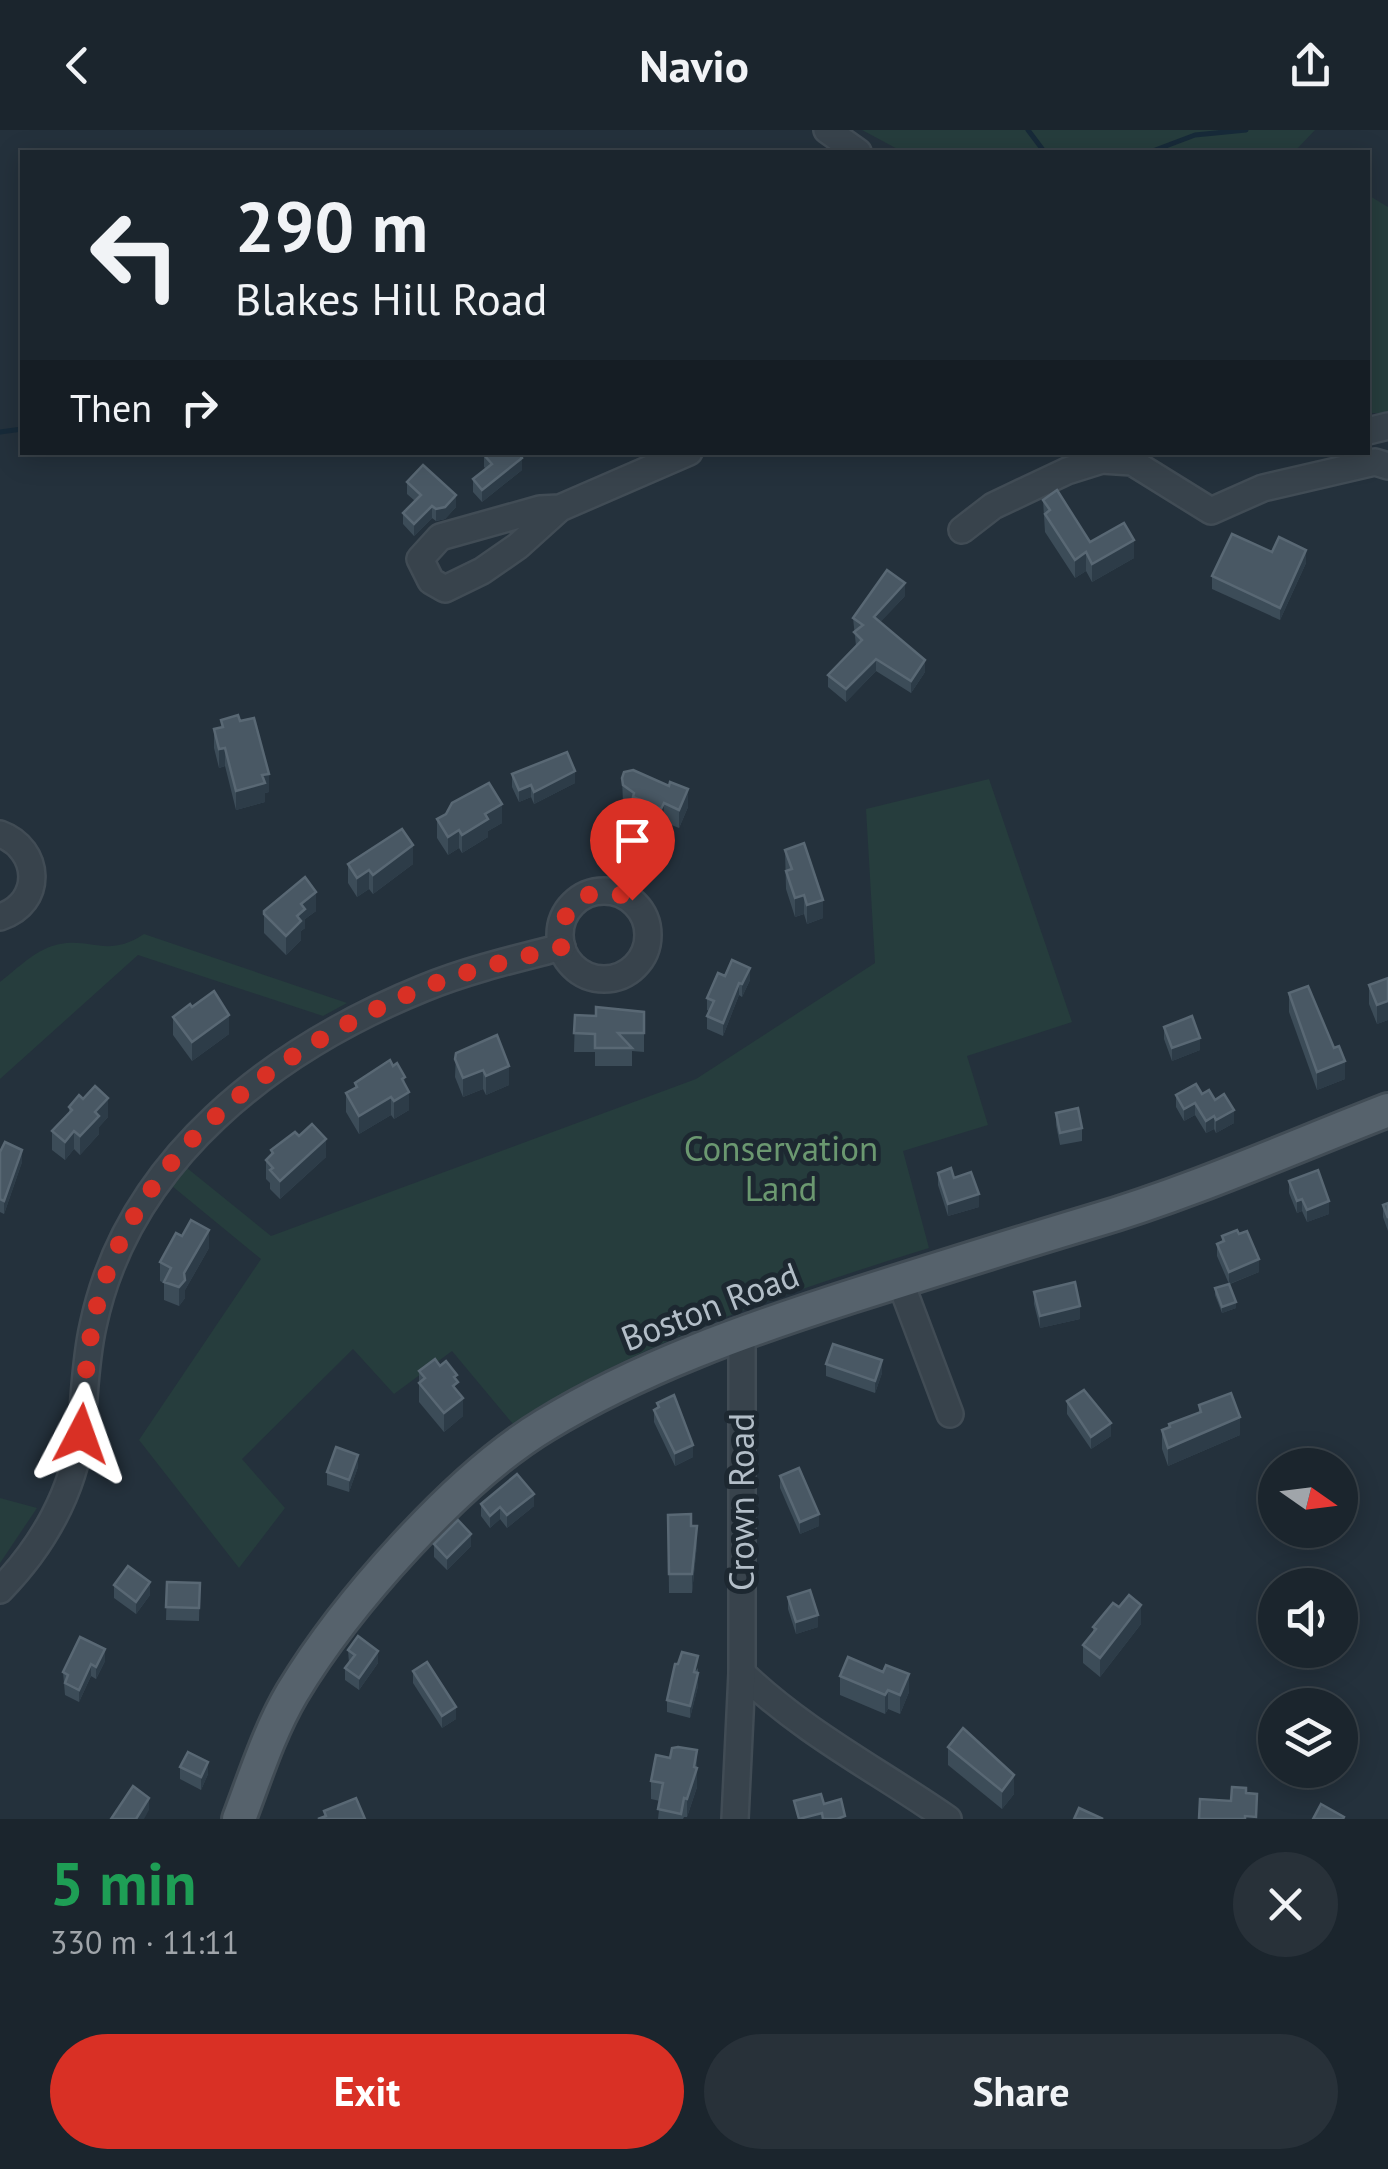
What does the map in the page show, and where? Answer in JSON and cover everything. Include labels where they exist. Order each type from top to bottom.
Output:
[{"type":"main road","name":"Boston Road","points":[[239,1819],[291,1694],[342,1623],[459,1492],[542,1426],[596,1396],[742,1332],[1128,1210],[1388,1110]]},
{"type":"street","points":[[827,130],[855,150]]},
{"type":"street","points":[[560,508],[540,509],[440,538],[420,559],[431,581],[444,589],[482,571],[518,546],[560,508],[682,455]]},
{"type":"street","points":[[962,530],[993,506],[1067,471],[1102,460],[1132,462],[1210,511],[1263,488],[1374,462],[1388,466]]},
{"type":"street","points":[[0,834],[24,849],[34,875],[26,899],[17,909],[0,917]]},
{"type":"street","points":[[0,1590],[39,1543],[63,1499],[81,1434],[87,1360],[99,1298],[135,1214],[169,1165],[209,1123],[259,1080],[344,1026],[439,982],[562,947]]},
{"type":"street","points":[[900,1281],[950,1414]]},
{"type":"street","name":"Crown Road","points":[[735,1819],[742,1673],[742,1332]]},
{"type":"street","points":[[742,1673],[769,1700],[811,1730],[948,1819]]},
{"type":"green space","points":[[862,130],[1315,130],[1296,150],[899,150]]},
{"type":"green space","points":[[1370,196],[1388,207],[1388,413],[1370,413]]},
{"type":"green space","name":"Conservation Land","points":[[989,779],[1072,1022],[967,1056],[988,1125],[903,1151],[929,1248],[767,1302],[662,1344],[561,1394],[513,1424],[452,1351],[394,1394],[353,1349],[242,1459],[285,1508],[239,1568],[139,1440],[261,1259],[172,1186],[187,1168],[271,1236],[696,1079],[875,963],[866,809]]},
{"type":"green space","points":[[144,934],[347,1003],[323,1016],[138,955],[0,1079],[0,982],[52,946],[120,945]]},
{"type":"green space","points":[[0,1498],[37,1508],[0,1563]]},
{"type":"building","points":[[484,455],[522,458],[482,490],[473,479],[492,464]]},
{"type":"building","points":[[423,465],[456,495],[445,507],[432,506],[414,524],[403,513],[421,495],[407,482]]},
{"type":"building","points":[[1057,490],[1090,542],[1124,523],[1134,540],[1092,564],[1086,552],[1075,560],[1045,514],[1050,510],[1043,500]]},
{"type":"building","points":[[1232,534],[1272,552],[1279,537],[1306,550],[1280,608],[1212,576]]},
{"type":"building","points":[[887,570],[905,583],[874,617],[925,660],[911,681],[876,659],[846,689],[828,675],[862,640],[854,632],[863,625],[853,618]]},
{"type":"building","points":[[238,715],[240,721],[254,718],[269,774],[262,775],[265,783],[236,791],[225,748],[219,749],[214,729],[223,727],[221,720]]},
{"type":"building","points":[[567,752],[575,771],[534,792],[531,785],[519,790],[512,774]]},
{"type":"building","points":[[633,770],[669,786],[670,782],[688,789],[679,810],[664,803],[661,809],[633,797],[622,778],[624,772]]},
{"type":"building","points":[[489,783],[502,804],[485,814],[488,819],[462,835],[459,830],[448,837],[437,819],[446,814],[452,803]]},
{"type":"building","points":[[402,829],[413,845],[373,875],[369,870],[357,878],[348,864]]},
{"type":"building","points":[[804,843],[823,900],[807,905],[804,895],[795,898],[786,871],[792,869],[785,850]]},
{"type":"building","points":[[305,877],[316,892],[301,904],[305,909],[297,916],[301,921],[286,936],[264,911]]},
{"type":"building","points":[[732,960],[750,968],[742,984],[739,983],[723,1023],[707,1016],[714,1001],[707,998],[718,973],[725,976]]},
{"type":"building","points":[[1388,978],[1388,1001],[1377,1005],[1369,985]]},
{"type":"building","points":[[1308,986],[1334,1048],[1339,1046],[1345,1061],[1317,1072],[1289,993]]},
{"type":"building","points":[[214,991],[229,1015],[192,1042],[173,1017]]},
{"type":"building","points":[[596,1007],[644,1012],[644,1033],[618,1033],[632,1048],[595,1048],[595,1034],[574,1033],[575,1015],[596,1016]]},
{"type":"building","points":[[1192,1016],[1200,1038],[1172,1048],[1164,1027]]},
{"type":"building","points":[[497,1035],[509,1066],[486,1076],[483,1070],[463,1078],[456,1053]]},
{"type":"building","points":[[390,1060],[393,1066],[397,1063],[409,1092],[394,1101],[391,1097],[359,1116],[346,1093]]},
{"type":"building","points":[[1196,1084],[1202,1094],[1209,1090],[1215,1100],[1224,1094],[1234,1110],[1206,1121],[1195,1103],[1184,1109],[1176,1095]]},
{"type":"building","points":[[95,1086],[108,1098],[95,1112],[99,1116],[80,1136],[74,1131],[65,1142],[52,1131],[72,1110],[69,1107],[79,1095],[83,1099]]},
{"type":"building","points":[[1078,1108],[1082,1128],[1060,1133],[1056,1113]]},
{"type":"building","points":[[312,1124],[326,1139],[280,1181],[266,1160],[273,1153],[271,1150],[295,1132],[299,1136]]},
{"type":"building","points":[[5,1142],[22,1150],[4,1201],[0,1199],[0,1152]]},
{"type":"building","points":[[951,1168],[954,1178],[971,1172],[979,1194],[948,1204],[938,1173]]},
{"type":"building","points":[[1318,1170],[1329,1201],[1307,1210],[1302,1199],[1297,1201],[1289,1181]]},
{"type":"building","points":[[191,1220],[209,1230],[179,1287],[164,1282],[171,1268],[160,1262],[176,1233],[182,1236]]},
{"type":"building","points":[[1237,1230],[1239,1234],[1247,1231],[1259,1259],[1229,1272],[1217,1244],[1224,1241],[1222,1236]]},
{"type":"building","points":[[1075,1282],[1080,1306],[1040,1316],[1034,1292]]},
{"type":"building","points":[[1229,1284],[1236,1302],[1222,1307],[1215,1288]]},
{"type":"building","points":[[833,1344],[882,1360],[875,1381],[826,1364]]},
{"type":"building","points":[[435,1359],[440,1366],[446,1361],[457,1375],[454,1377],[458,1382],[453,1386],[463,1398],[444,1413],[419,1383],[425,1378],[419,1371]]},
{"type":"building","points":[[1084,1390],[1111,1423],[1091,1437],[1067,1401]]},
{"type":"building","points":[[1231,1393],[1240,1417],[1168,1448],[1162,1430],[1201,1412],[1199,1405]]},
{"type":"building","points":[[674,1395],[693,1445],[675,1453],[654,1410],[659,1407],[657,1403]]},
{"type":"building","points":[[336,1447],[358,1455],[349,1480],[327,1472]]},
{"type":"building","points":[[799,1468],[819,1514],[800,1522],[780,1476]]},
{"type":"building","points":[[517,1474],[534,1494],[507,1515],[500,1507],[490,1516],[481,1504]]},
{"type":"building","points":[[691,1514],[691,1526],[697,1526],[692,1574],[669,1574],[668,1515]]},
{"type":"building","points":[[458,1520],[471,1534],[447,1558],[434,1544]]},
{"type":"building","points":[[128,1566],[150,1582],[136,1602],[114,1585]]},
{"type":"building","points":[[167,1582],[200,1583],[199,1608],[166,1607]]},
{"type":"building","points":[[810,1590],[818,1615],[796,1622],[788,1597]]},
{"type":"building","points":[[1129,1595],[1141,1605],[1100,1658],[1083,1645],[1113,1603],[1119,1607]]},
{"type":"building","points":[[358,1636],[378,1651],[359,1678],[345,1668],[355,1655],[348,1650]]},
{"type":"building","points":[[80,1637],[105,1649],[96,1667],[91,1664],[79,1690],[65,1683],[68,1675],[63,1672]]},
{"type":"building","points":[[682,1652],[698,1656],[690,1706],[667,1700],[675,1664]]},
{"type":"building","points":[[848,1657],[883,1672],[886,1665],[909,1674],[900,1695],[888,1690],[885,1695],[840,1676]]},
{"type":"building","points":[[427,1662],[456,1707],[442,1716],[413,1671]]},
{"type":"building","points":[[963,1728],[1014,1775],[1002,1791],[948,1747]]},
{"type":"building","points":[[672,1748],[697,1750],[697,1768],[681,1814],[658,1809],[663,1783],[651,1781],[656,1755],[670,1758]]},
{"type":"building","points":[[188,1752],[208,1762],[201,1777],[180,1767]]},
{"type":"building","points":[[133,1786],[149,1798],[136,1819],[111,1819]]},
{"type":"building","points":[[1232,1787],[1257,1794],[1256,1817],[1199,1819],[1200,1799],[1231,1801]]},
{"type":"building","points":[[821,1794],[824,1804],[841,1799],[845,1816],[823,1819],[822,1813],[799,1819],[794,1801]]},
{"type":"building","points":[[356,1798],[365,1819],[318,1819],[326,1816],[324,1811]]},
{"type":"building","points":[[1321,1804],[1344,1817],[1343,1819],[1313,1819]]},
{"type":"building","points":[[1079,1808],[1103,1819],[1074,1819]]},
{"type":"waterway","points":[[1028,130],[1043,150]]},
{"type":"waterway","points":[[1155,150],[1195,135],[1246,130]]},
{"type":"waterway","points":[[0,432],[20,429]]},
{"type":"route","points":[[81,1434],[92,1329],[109,1269],[151,1188],[209,1123],[259,1080],[368,1013],[454,977],[562,947],[563,920],[580,898],[606,891],[632,900]]}]
